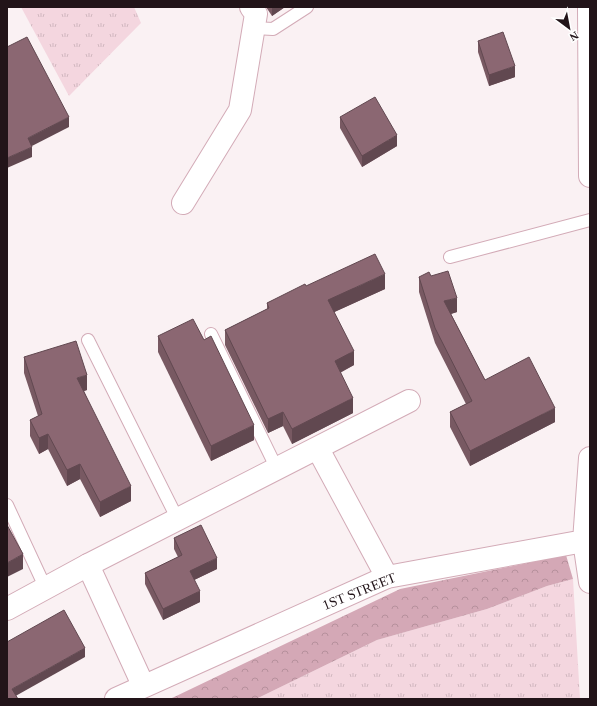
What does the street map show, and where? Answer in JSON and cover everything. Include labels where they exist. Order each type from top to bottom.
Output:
[{"type":"street","points":[[183,203],[240,110],[256,14],[251,7]]},
{"type":"street","points":[[589,7],[590,176]]},
{"type":"street","points":[[7,609],[409,401]]},
{"type":"street","points":[[318,448],[387,577]]},
{"type":"street","points":[[590,458],[588,542],[590,582]]},
{"type":"street","name":"1ST STREET","points":[[116,699],[143,685],[387,577],[588,542]]},
{"type":"street","points":[[88,566],[143,685]]},
{"type":"lane","points":[[253,28],[273,29],[307,7]]},
{"type":"lane","points":[[450,257],[590,220]]},
{"type":"lane","points":[[211,334],[277,469]]},
{"type":"lane","points":[[88,340],[178,520]]},
{"type":"lane","points":[[7,505],[46,589]]},
{"type":"green space","points":[[21,7],[134,7],[141,23],[69,96]]},
{"type":"green space","points":[[566,555],[573,579],[547,586],[487,609],[377,640],[256,699],[170,699],[400,589]]},
{"type":"green space","points":[[573,579],[580,699],[256,699],[377,640],[487,609],[547,586]]},
{"type":"building","points":[[503,32],[515,66],[489,75],[478,41]]},
{"type":"building","points":[[27,37],[69,117],[28,138],[32,147],[7,158],[7,47]]},
{"type":"building","points":[[375,97],[397,135],[362,156],[340,117]]},
{"type":"building","points":[[375,254],[385,274],[328,300],[354,351],[335,361],[353,398],[292,429],[283,412],[268,419],[225,330],[269,308],[267,303],[305,284],[306,286]]},
{"type":"building","points":[[448,271],[457,298],[444,301],[485,380],[529,357],[555,408],[470,451],[450,412],[472,401],[435,328],[419,277],[429,272],[431,276]]},
{"type":"building","points":[[193,319],[204,340],[211,336],[254,425],[211,446],[158,336]]},
{"type":"building","points":[[76,341],[87,375],[77,378],[131,486],[100,502],[80,464],[67,470],[48,434],[39,438],[30,420],[42,414],[24,357]]},
{"type":"building","points":[[7,525],[23,554],[7,563]]},
{"type":"building","points":[[201,525],[217,558],[190,571],[200,591],[163,609],[145,573],[182,555],[174,538]]},
{"type":"building","points":[[64,610],[85,648],[12,689],[18,699],[7,699],[7,642]]}]
